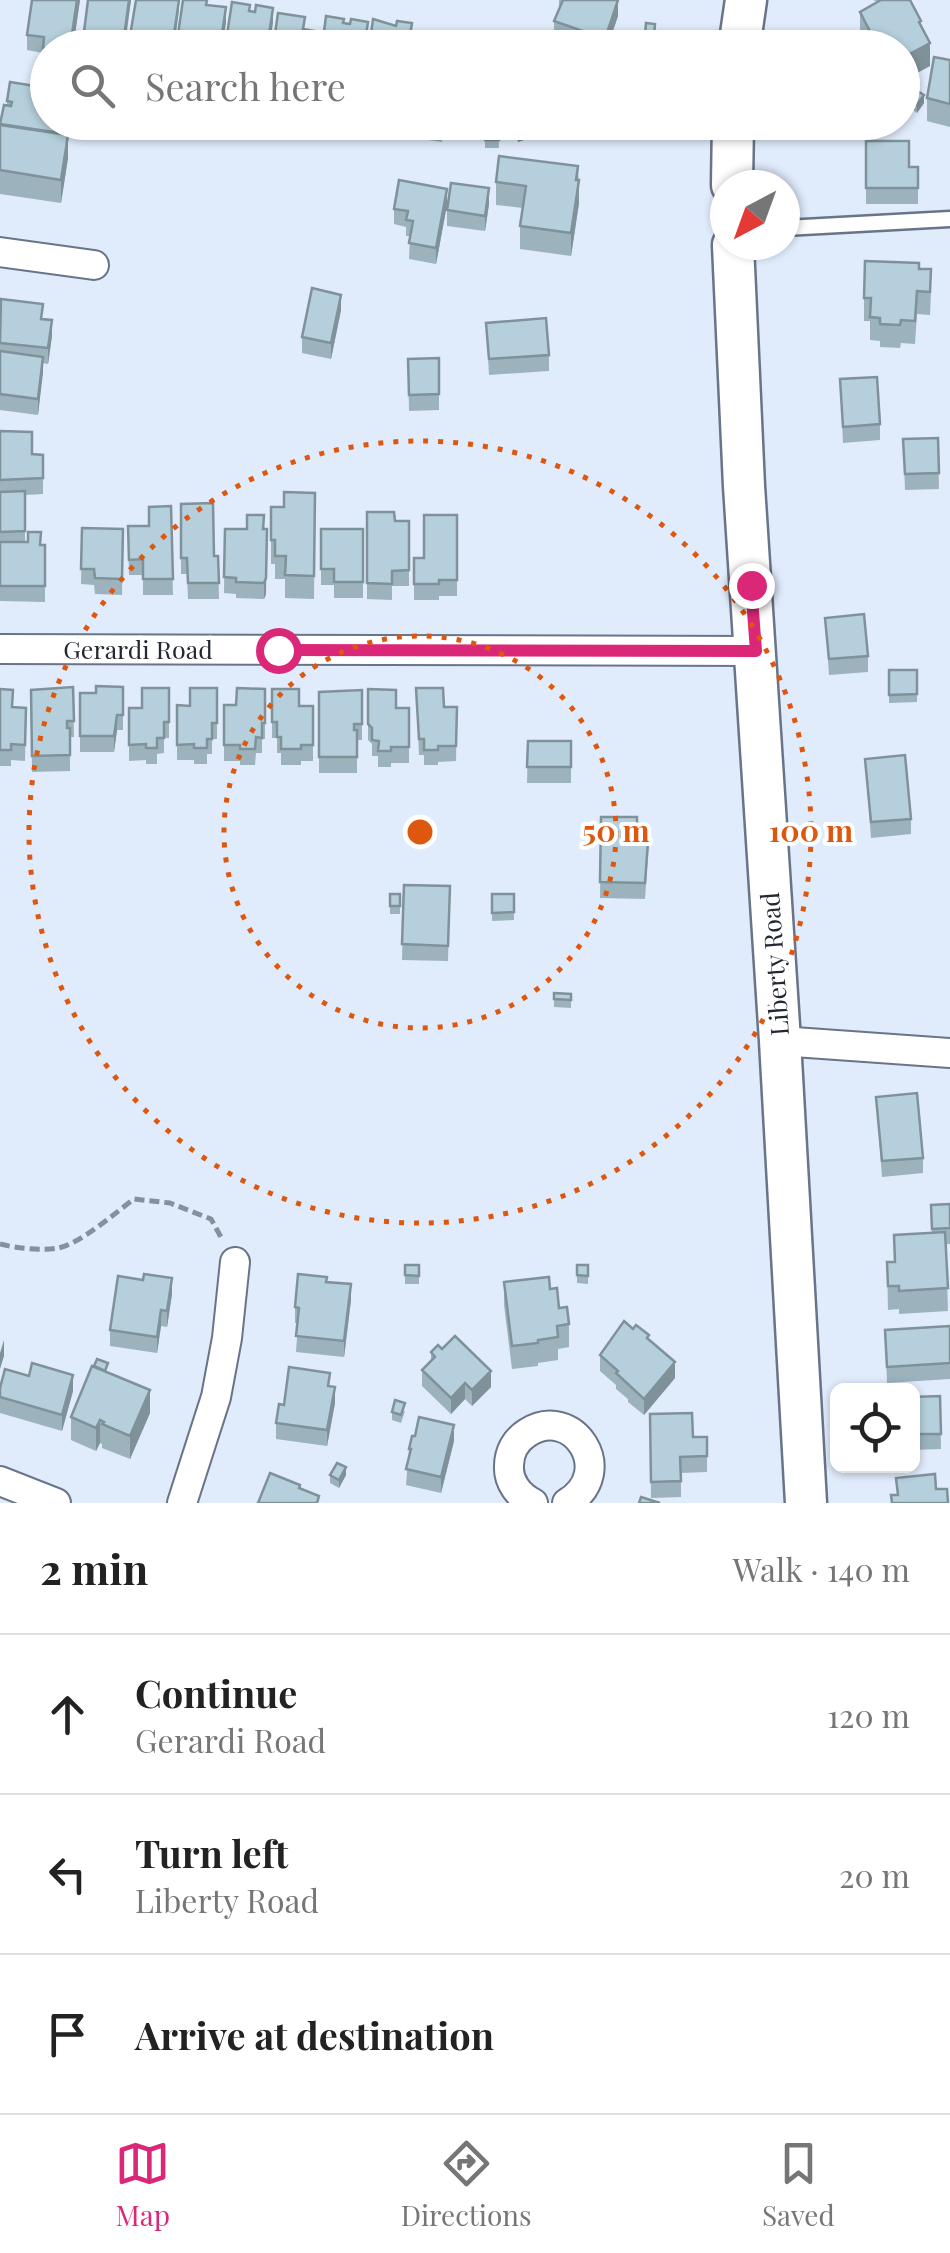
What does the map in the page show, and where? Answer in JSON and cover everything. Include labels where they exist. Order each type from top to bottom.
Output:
[{"type":"main road","points":[[742,30],[746,0]]},
{"type":"main road","points":[[732,140],[732,170]]},
{"type":"main road","name":"Liberty Road","points":[[734,260],[806,1503]]},
{"type":"street","points":[[0,252],[94,265]]},
{"type":"street","name":"Gerardi Road","points":[[0,649],[756,651]]},
{"type":"street","points":[[780,1040],[950,1052]]},
{"type":"street","points":[[182,1503],[216,1397],[235,1262]]},
{"type":"street","points":[[532,1503],[516,1490],[508,1464],[519,1439],[543,1426],[568,1430],[586,1449],[590,1475],[585,1487],[567,1503]]},
{"type":"street","points":[[0,1481],[56,1503]]},
{"type":"lane","points":[[800,227],[950,220]]},
{"type":"path","points":[[0,1244],[59,1248],[96,1228],[134,1199],[170,1203],[211,1219],[235,1262]]},
{"type":"building","points":[[32,0],[77,0],[73,30],[30,30],[27,35]]},
{"type":"building","points":[[88,0],[129,0],[125,30],[84,30]]},
{"type":"building","points":[[136,0],[179,0],[175,30],[131,30]]},
{"type":"building","points":[[183,0],[207,0],[206,5],[226,7],[223,30],[179,30]]},
{"type":"building","points":[[563,0],[618,0],[608,30],[580,30],[554,21]]},
{"type":"building","points":[[881,0],[910,0],[930,43],[920,48],[920,30],[869,30],[860,12]]},
{"type":"building","points":[[232,2],[250,5],[249,11],[255,12],[256,5],[273,8],[270,30],[228,30]]},
{"type":"building","points":[[278,13],[305,17],[303,29],[309,30],[276,30]]},
{"type":"building","points":[[326,16],[350,24],[351,19],[368,22],[367,30],[324,30]]},
{"type":"building","points":[[373,19],[396,26],[397,21],[412,23],[411,30],[371,30]]},
{"type":"building","points":[[934,57],[950,60],[950,104],[927,98]]},
{"type":"building","points":[[10,82],[30,85],[30,128],[0,124],[4,105],[11,106],[12,102],[7,101]]},
{"type":"building","points":[[0,125],[30,129],[30,140],[67,140],[61,180],[0,170]]},
{"type":"building","points":[[866,141],[909,141],[909,167],[918,167],[918,188],[866,188]]},
{"type":"building","points":[[499,156],[578,166],[571,233],[520,226],[526,186],[496,182]]},
{"type":"building","points":[[399,180],[447,189],[436,248],[409,243],[413,221],[406,220],[408,211],[394,209]]},
{"type":"building","points":[[451,183],[489,188],[485,216],[447,210]]},
{"type":"building","points":[[865,261],[919,263],[919,269],[931,269],[930,292],[917,291],[915,321],[880,324],[880,318],[870,317],[871,298],[864,298]]},
{"type":"building","points":[[312,288],[341,295],[331,343],[302,337]]},
{"type":"building","points":[[1,299],[43,304],[41,319],[52,320],[48,348],[0,343]]},
{"type":"building","points":[[546,318],[549,355],[489,359],[486,323]]},
{"type":"building","points":[[0,351],[43,357],[38,399],[0,394]]},
{"type":"building","points":[[439,358],[439,394],[409,395],[408,359]]},
{"type":"building","points":[[877,377],[880,424],[843,427],[840,379]]},
{"type":"building","points":[[0,431],[32,432],[32,454],[43,455],[43,478],[0,480]]},
{"type":"building","points":[[938,438],[939,473],[905,474],[903,439]]},
{"type":"building","points":[[25,491],[25,531],[0,532],[0,492]]},
{"type":"building","points":[[284,492],[315,493],[314,576],[285,575],[286,556],[275,556],[271,507],[284,507]]},
{"type":"building","points":[[213,503],[219,583],[188,583],[187,558],[181,558],[181,504]]},
{"type":"building","points":[[171,506],[173,579],[143,579],[143,559],[129,560],[128,526],[149,526],[149,507]]},
{"type":"building","points":[[367,512],[394,512],[395,521],[409,521],[409,570],[392,571],[392,584],[367,583]]},
{"type":"building","points":[[247,515],[264,515],[264,583],[236,582],[236,578],[224,577],[225,529],[247,529]]},
{"type":"building","points":[[424,515],[457,515],[457,580],[414,584],[414,558],[424,558]]},
{"type":"building","points":[[82,528],[123,529],[122,579],[95,578],[94,569],[81,569]]},
{"type":"building","points":[[321,529],[363,529],[363,582],[334,582],[334,569],[321,569]]},
{"type":"building","points":[[28,532],[41,532],[40,545],[45,545],[45,586],[0,586],[0,542],[28,542]]},
{"type":"building","points":[[864,614],[868,656],[829,659],[825,618]]},
{"type":"building","points":[[889,670],[917,670],[917,694],[889,695]]},
{"type":"building","points":[[96,686],[123,687],[123,715],[117,715],[114,736],[80,736],[80,693],[96,693]]},
{"type":"building","points":[[73,687],[74,721],[67,721],[70,755],[32,756],[31,690]]},
{"type":"building","points":[[142,688],[169,688],[169,722],[164,722],[164,738],[157,738],[157,748],[129,745],[129,708],[142,708]]},
{"type":"building","points":[[190,688],[217,688],[217,723],[212,723],[212,739],[207,739],[207,748],[177,745],[177,705],[190,706]]},
{"type":"building","points":[[237,688],[265,689],[265,723],[262,738],[256,737],[255,749],[224,745],[224,705],[236,705]]},
{"type":"building","points":[[416,688],[443,688],[444,707],[457,707],[456,746],[424,750],[424,739],[419,739]]},
{"type":"building","points":[[0,689],[13,690],[12,707],[26,708],[25,745],[11,744],[11,750],[0,750]]},
{"type":"building","points":[[272,689],[299,689],[299,706],[313,706],[313,745],[281,749],[277,722],[272,722]]},
{"type":"building","points":[[368,689],[396,690],[396,708],[409,708],[409,747],[378,751],[379,741],[372,740],[368,724]]},
{"type":"building","points":[[362,690],[362,724],[354,724],[357,757],[319,757],[319,692]]},
{"type":"building","points":[[528,741],[571,741],[571,767],[527,767]]},
{"type":"building","points":[[905,755],[911,819],[871,822],[865,759]]},
{"type":"building","points":[[601,817],[637,817],[637,827],[649,827],[645,883],[600,882]]},
{"type":"building","points":[[404,885],[450,886],[448,946],[402,944]]},
{"type":"building","points":[[390,894],[400,894],[400,906],[390,906]]},
{"type":"building","points":[[492,894],[514,894],[514,912],[492,913]]},
{"type":"building","points":[[554,993],[571,994],[571,1000],[554,999]]},
{"type":"building","points":[[917,1093],[923,1158],[882,1161],[876,1097]]},
{"type":"building","points":[[950,1204],[950,1228],[932,1229],[931,1205]]},
{"type":"building","points":[[945,1232],[948,1288],[899,1291],[899,1286],[888,1286],[887,1262],[895,1262],[894,1235]]},
{"type":"building","points":[[405,1265],[419,1265],[419,1276],[405,1275]]},
{"type":"building","points":[[577,1265],[588,1265],[588,1276],[577,1275]]},
{"type":"building","points":[[144,1274],[172,1278],[167,1311],[161,1310],[157,1337],[110,1330],[118,1276],[143,1280]]},
{"type":"building","points":[[298,1274],[351,1284],[344,1341],[296,1336]]},
{"type":"building","points":[[549,1277],[550,1289],[557,1288],[559,1308],[567,1307],[569,1324],[557,1326],[558,1337],[512,1346],[504,1282]]},
{"type":"building","points":[[624,1321],[649,1335],[647,1338],[675,1362],[644,1399],[600,1355]]},
{"type":"building","points":[[950,1326],[950,1363],[887,1367],[885,1330]]},
{"type":"building","points":[[455,1336],[491,1371],[472,1390],[465,1383],[451,1398],[422,1370],[435,1357],[431,1352],[438,1345],[442,1349]]},
{"type":"building","points":[[97,1359],[108,1363],[105,1371],[94,1366]]},
{"type":"building","points":[[32,1363],[73,1375],[62,1415],[0,1397],[5,1369],[29,1376]]},
{"type":"building","points":[[92,1366],[150,1390],[130,1436],[100,1420],[96,1428],[71,1417]]},
{"type":"building","points":[[289,1367],[330,1373],[328,1386],[335,1387],[327,1430],[276,1423],[279,1404],[284,1405]]},
{"type":"building","points":[[940,1396],[941,1434],[920,1434],[920,1397]]},
{"type":"building","points":[[395,1400],[405,1403],[401,1415],[392,1412]]},
{"type":"building","points":[[692,1413],[693,1437],[707,1437],[707,1456],[680,1457],[681,1481],[651,1482],[650,1414]]},
{"type":"building","points":[[419,1417],[454,1425],[441,1477],[406,1469]]},
{"type":"building","points":[[337,1463],[346,1467],[339,1480],[330,1475]]},
{"type":"building","points":[[270,1473],[319,1496],[317,1503],[258,1503]]},
{"type":"building","points":[[935,1474],[936,1489],[947,1489],[948,1503],[892,1503],[891,1495],[898,1495],[896,1478]]},
{"type":"building","points":[[641,1497],[660,1503],[639,1503]]},
{"type":"route","points":[[278,650],[756,651],[751,585]]}]
